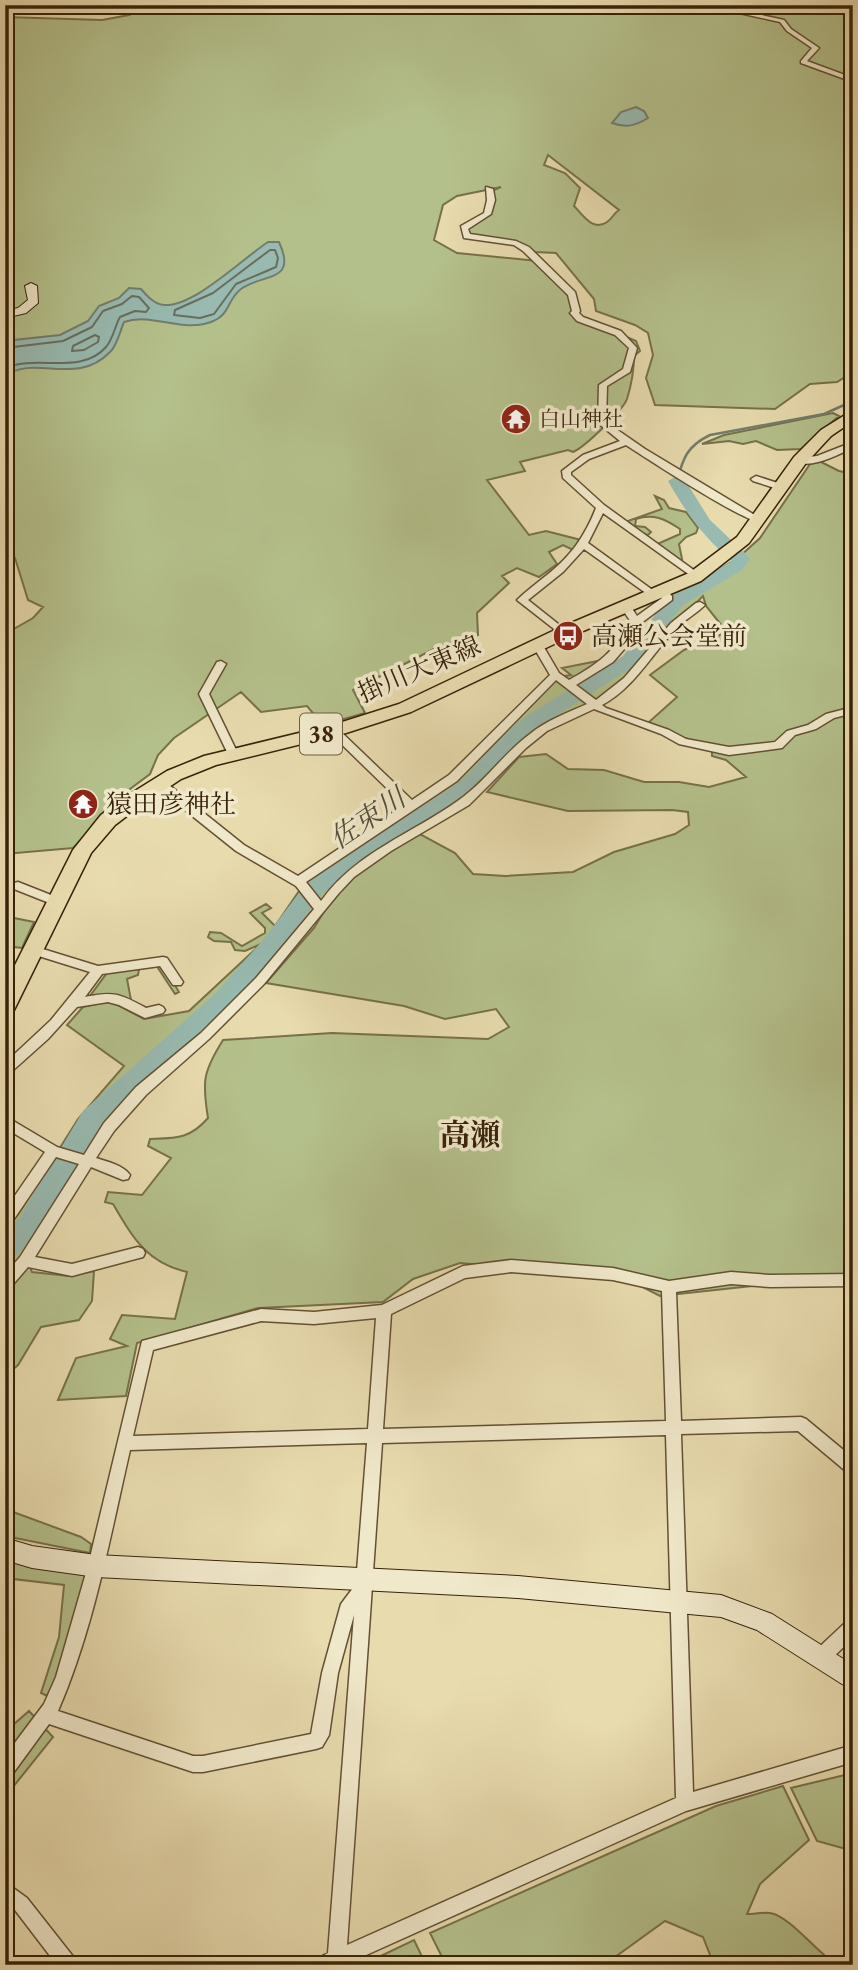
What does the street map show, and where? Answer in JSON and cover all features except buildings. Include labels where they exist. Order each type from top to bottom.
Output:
[{"type":"main road","name":"掛川大東線","points":[[5,1006],[83,850],[108,820],[174,775],[211,760],[334,731],[405,708],[564,633],[697,576],[731,551],[758,520],[799,461],[826,433],[851,416]]},
{"type":"street","points":[[706,5],[782,21],[789,30],[816,48],[803,62],[853,80]]},
{"type":"street","points":[[489,189],[491,200],[487,214],[464,228],[464,233],[516,243],[572,294],[576,311],[574,313],[580,319],[618,332],[633,348],[627,370],[603,386],[602,423],[625,442],[680,474],[720,502],[758,520]]},
{"type":"street","points":[[5,315],[31,306],[34,302],[31,286]]},
{"type":"street","points":[[625,442],[586,457],[567,471],[566,476],[601,507],[697,576]]},
{"type":"street","points":[[799,461],[819,459],[853,445]]},
{"type":"street","points":[[755,479],[781,487]]},
{"type":"street","points":[[564,633],[522,600],[585,545],[601,507]]},
{"type":"street","points":[[572,686],[616,656],[636,622],[668,598],[585,545]]},
{"type":"street","points":[[5,1284],[25,1261],[109,1127],[260,981],[331,892],[375,856],[464,803],[487,784],[521,746],[543,729],[594,703],[625,682],[644,664],[668,630],[700,605]]},
{"type":"street","points":[[625,606],[636,622]]},
{"type":"street","points":[[538,646],[555,676],[594,703],[683,742],[729,751],[778,745],[791,733],[803,731],[830,716],[853,710]]},
{"type":"street","points":[[221,664],[204,694],[234,756]]},
{"type":"street","points":[[299,883],[453,778],[555,676]]},
{"type":"street","points":[[334,731],[411,805]]},
{"type":"street","points":[[160,784],[240,848],[299,883],[319,906]]},
{"type":"street","points":[[18,886],[57,902]]},
{"type":"street","points":[[33,950],[98,970],[163,961],[177,982]]},
{"type":"street","points":[[5,1070],[38,1042],[75,1003],[98,970]]},
{"type":"street","points":[[75,1003],[108,998],[123,1001],[145,1013],[159,1010]]},
{"type":"street","points":[[5,1121],[52,1151],[123,1175]]},
{"type":"street","points":[[5,1221],[52,1151]]},
{"type":"street","points":[[25,1261],[72,1270],[138,1253]]},
{"type":"street","points":[[5,1770],[46,1714],[64,1678],[96,1566],[147,1345],[261,1315],[314,1318],[384,1311],[463,1272],[511,1266],[613,1274],[669,1287],[731,1279],[770,1282],[853,1280]]},
{"type":"street","points":[[669,1287],[685,1803]]},
{"type":"street","points":[[384,1311],[377,1438],[330,1961],[685,1803],[853,1754]]},
{"type":"street","points":[[125,1443],[800,1424],[853,1468]]},
{"type":"street","points":[[5,1549],[32,1557],[96,1566],[364,1583],[518,1587],[721,1606],[764,1622],[853,1679]]},
{"type":"street","points":[[46,1714],[193,1764],[203,1765],[316,1741],[321,1735],[330,1673],[349,1604],[364,1583]]},
{"type":"street","points":[[821,1657],[853,1627]]},
{"type":"street","points":[[5,1891],[21,1904],[69,1965]]},
{"type":"green space","points":[[19,5],[759,5],[777,11],[785,5],[853,5],[853,372],[837,382],[810,384],[775,409],[655,405],[646,378],[653,355],[648,333],[635,325],[596,311],[594,299],[556,253],[535,252],[516,243],[467,236],[467,226],[487,214],[494,190],[501,187],[457,196],[443,205],[434,240],[457,253],[538,261],[569,297],[575,315],[636,341],[640,351],[634,356],[627,399],[586,443],[573,452],[568,450],[520,462],[525,471],[487,480],[529,535],[546,531],[581,540],[575,551],[563,545],[549,552],[557,564],[539,577],[517,568],[502,576],[509,583],[477,613],[478,635],[436,648],[353,690],[365,713],[323,725],[307,706],[261,712],[241,692],[174,738],[158,755],[150,774],[130,789],[73,848],[5,854],[5,634],[33,618],[43,607],[28,600],[15,558],[5,565],[5,17],[102,20],[129,15],[126,12]],"holes":[[[548,155],[619,210],[602,225],[589,221],[574,206],[580,188],[565,173],[544,165]]]},
{"type":"green space","points":[[833,413],[839,416],[801,449],[777,450],[756,441],[743,444],[729,441],[702,444],[724,435]]},
{"type":"green space","points":[[819,461],[839,471],[853,474],[853,1275],[660,1296],[621,1276],[460,1263],[413,1279],[383,1302],[258,1308],[137,1343],[126,1396],[58,1400],[76,1358],[127,1346],[110,1339],[122,1315],[175,1319],[187,1272],[173,1268],[151,1255],[127,1228],[113,1204],[105,1202],[108,1192],[142,1195],[171,1158],[148,1146],[150,1139],[189,1134],[208,1118],[206,1077],[211,1060],[223,1040],[332,1033],[488,1039],[509,1027],[496,1009],[445,1019],[404,1006],[266,983],[314,928],[342,882],[379,854],[337,882],[268,972],[109,1127],[25,1253],[32,1272],[69,1276],[94,1271],[92,1301],[79,1320],[41,1327],[18,1365],[5,1376],[5,1230],[19,1213],[78,1119],[124,1066],[67,1025],[83,1007],[100,1003],[112,1002],[144,1019],[189,1011],[261,944],[245,951],[235,950],[231,942],[214,941],[208,937],[210,932],[221,933],[242,946],[265,933],[265,928],[250,913],[266,904],[271,908],[262,913],[275,926],[306,881],[455,779],[558,677],[571,675],[562,668],[613,658],[588,682],[614,674],[635,658],[662,625],[681,594],[739,557],[760,538],[810,464]],"holes":[[[703,596],[706,606],[727,632],[684,650],[650,675],[677,697],[649,722],[665,732],[724,750],[712,749],[712,756],[726,760],[746,777],[709,787],[679,782],[644,782],[604,770],[568,769],[546,754],[519,757],[487,792],[568,811],[688,812],[689,825],[675,834],[614,852],[573,872],[505,876],[473,874],[455,853],[420,834],[395,845],[492,778],[526,741],[610,696],[658,640]]]},
{"type":"green space","points":[[655,496],[664,500],[669,508],[686,512],[698,528],[696,533],[679,544],[682,559],[677,563],[655,545],[680,534],[680,529],[659,518],[636,519],[635,526],[645,527],[651,532],[648,535],[637,532],[628,521],[662,509]]},
{"type":"green space","points":[[14,918],[34,922],[22,948],[5,946],[5,937]]},
{"type":"green space","points":[[160,960],[179,992],[175,994],[156,965],[139,969],[138,975],[127,979],[131,1000],[87,1000],[107,973]]},
{"type":"green space","points":[[5,1509],[81,1537],[91,1544],[90,1553],[5,1536]]},
{"type":"green space","points":[[5,1547],[92,1566],[73,1646],[47,1696],[41,1693],[59,1637],[64,1585],[5,1578]]},
{"type":"green space","points":[[29,1711],[53,1737],[5,1797],[5,1732]]},
{"type":"green space","points":[[853,1773],[853,1851],[817,1841],[791,1788]]},
{"type":"green space","points":[[783,1786],[809,1840],[760,1884],[747,1914],[767,1913],[778,1916],[837,1965],[714,1965],[703,1937],[665,1921],[604,1965],[446,1965],[430,1933],[716,1806]]},
{"type":"green space","points":[[414,1940],[426,1965],[362,1965]]},
{"type":"water","points":[[636,107],[644,111],[648,118],[630,125],[612,123],[621,112]]},
{"type":"water","points":[[268,242],[279,242],[284,255],[281,271],[241,289],[219,318],[194,325],[144,319],[124,322],[112,349],[97,362],[70,369],[30,368],[5,376],[5,341],[60,335],[88,321],[99,306],[119,298],[129,288],[141,289],[160,304],[176,304],[218,281]]},
{"type":"waterway","points":[[677,481],[687,453],[710,435],[824,414],[853,401]]},
{"type":"waterway","name":"佐束川","points":[[5,1250],[29,1224],[92,1118],[223,1000],[270,947],[314,889],[349,863],[458,793],[473,781],[511,739],[532,722],[630,660],[676,601],[736,566],[741,559],[704,524],[677,481]]},
{"type":"place","name":"白山神社","points":[[516,419]]},
{"type":"place","name":"高瀬公会堂前","points":[[568,636]]},
{"type":"place","name":"猿田彦神社","points":[[83,804]]},
{"type":"district","name":"高瀬","points":[[470,1135]]}]
